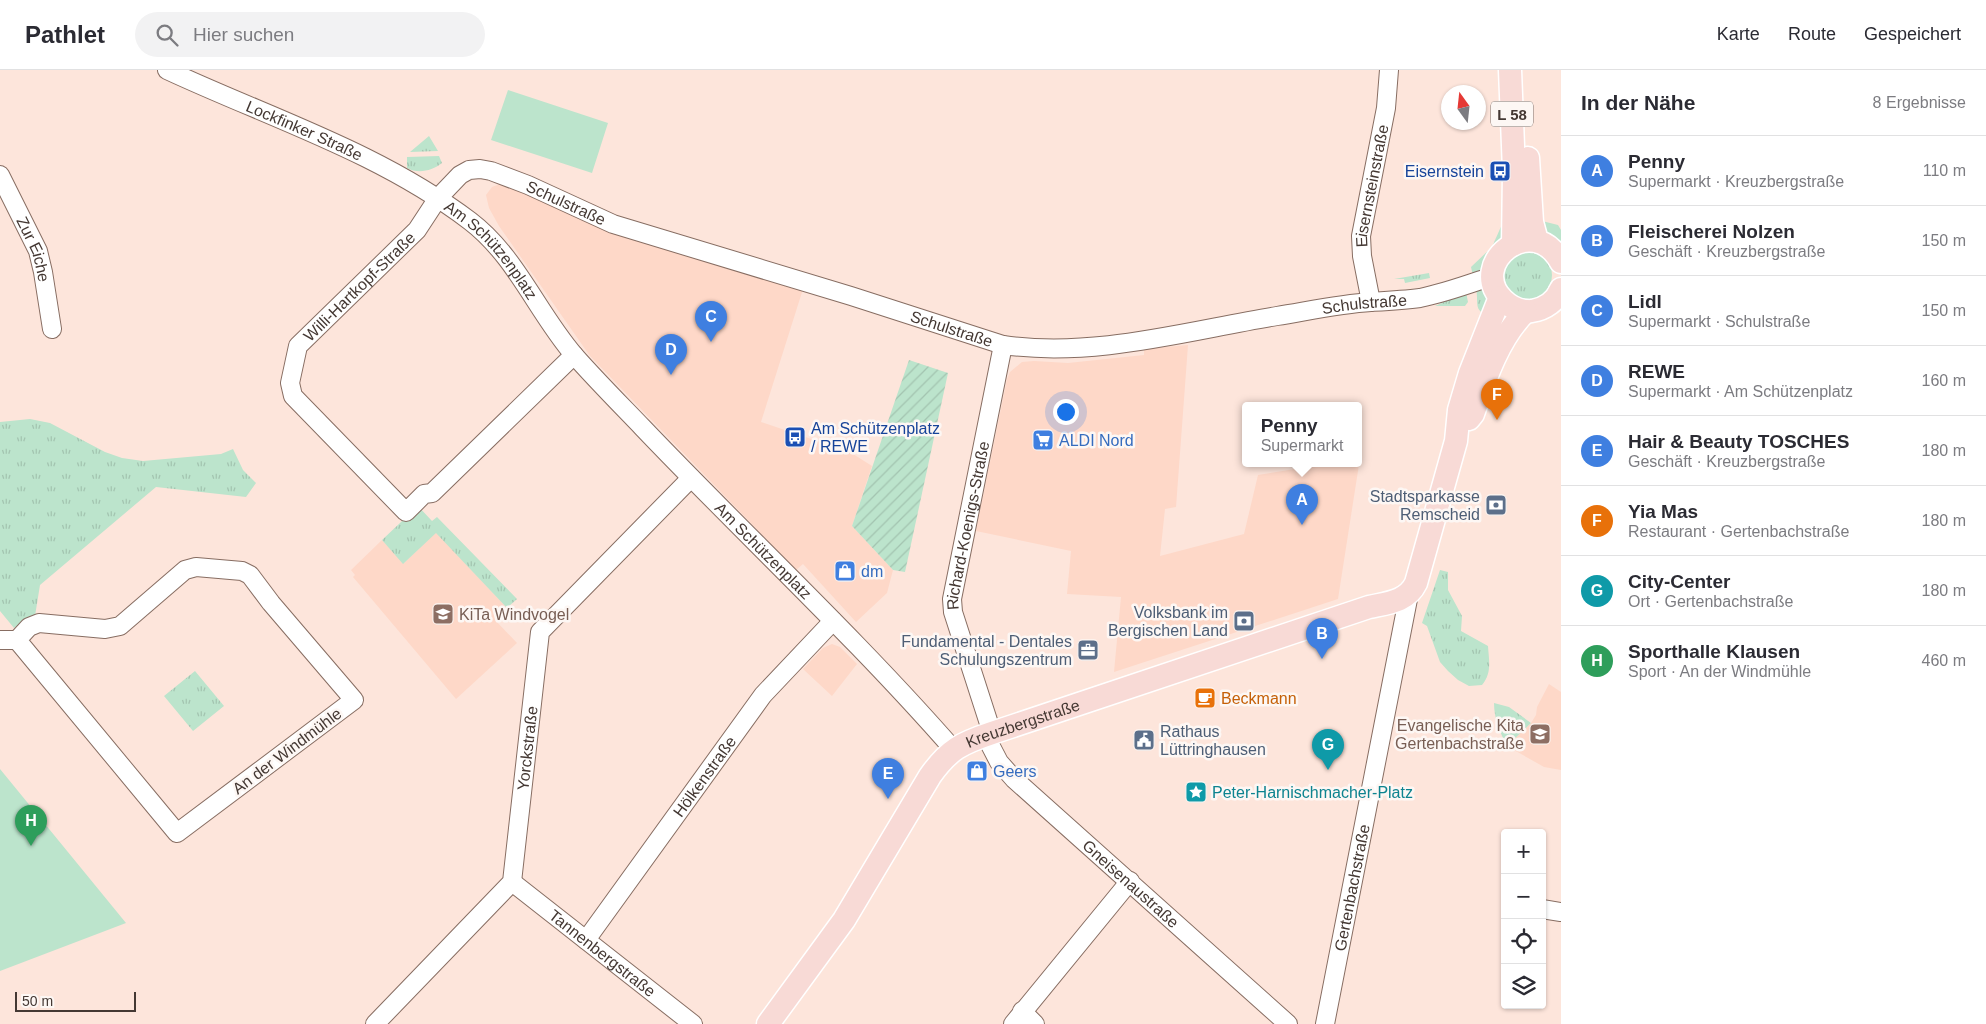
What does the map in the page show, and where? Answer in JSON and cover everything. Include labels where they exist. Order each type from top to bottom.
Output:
[{"type":"main road","name":"L 58","points":[[1510,70],[1514,171],[1513,244]]},
{"type":"main road","name":"L 58","points":[[1522,70],[1532,222],[1536,241]]},
{"type":"main road","points":[[1513,244],[1524,240],[1536,241],[1554,251],[1561,262]]},
{"type":"main road","name":"Gertenbachstraße","points":[[1409,594],[1416,584],[1457,433],[1459,410],[1496,287],[1496,262],[1500,254],[1513,244]]},
{"type":"main road","points":[[1496,287],[1512,307],[1526,311],[1544,307],[1558,298]]},
{"type":"main road","name":"Gertenbachstraße","points":[[1457,433],[1473,414],[1487,375],[1509,332],[1516,320],[1526,311]]},
{"type":"main road","name":"Kreuzbergstraße","points":[[768,1024],[844,920],[930,776],[953,749],[988,734],[1369,607],[1395,601],[1409,594]]},
{"type":"street","name":"Lockfinker Straße","points":[[167,70],[372,160],[438,198]]},
{"type":"street","name":"Eisernsteinstraße","points":[[1371,302],[1362,256],[1361,236],[1386,108],[1389,70]]},
{"type":"street","name":"Schulstraße","points":[[438,198],[460,175],[469,170],[491,171],[528,185],[613,224],[851,296],[1002,345],[1055,350],[1101,347],[1371,302],[1389,302],[1496,287]]},
{"type":"street","name":"Zur Eiche","points":[[0,175],[38,251],[52,329]]},
{"type":"street","name":"Am Schützenplatz","points":[[438,198],[473,223],[496,244],[574,355],[691,478],[833,621],[953,749]]},
{"type":"street","name":"Willi-Hartkopf-Straße","points":[[438,198],[417,230],[298,346],[290,383],[293,396],[406,512],[424,494],[432,493],[574,355]]},
{"type":"street","name":"Richard-Koenigs-Straße","points":[[988,734],[953,612],[952,599],[1002,345]]},
{"type":"street","name":"Yorckstraße","points":[[512,882],[540,632],[691,478]]},
{"type":"street","name":"An der Windmühle","points":[[196,567],[242,572],[250,576],[277,611],[354,700],[177,833],[8,640],[39,623],[105,629],[120,626],[185,570],[196,567]]},
{"type":"street","name":"Gertenbachstraße","points":[[1325,1024],[1409,594]]},
{"type":"street","name":"Hölkenstraße","points":[[586,940],[763,695],[833,621]]},
{"type":"street","name":"Gneisenaustraße","points":[[988,734],[999,762],[1014,778],[1288,1024]]},
{"type":"street","points":[[1035,1024],[1017,1018],[1130,881]]},
{"type":"street","name":"Tannenbergstraße","points":[[512,882],[693,1024]]},
{"type":"street","points":[[375,1024],[512,882]]},
{"type":"street","points":[[1546,910],[1561,912]]},
{"type":"shaded area","points":[[500,184],[803,289],[761,422],[829,445],[831,440],[872,466],[852,526],[893,570],[887,593],[856,622],[803,564],[796,570],[590,356],[499,226],[489,208],[486,195],[492,187]]},
{"type":"shaded area","points":[[1188,345],[1176,507],[1165,509],[1160,556],[1244,534],[1258,475],[1307,467],[1359,467],[1338,599],[1114,672],[1121,597],[1067,594],[1071,551],[976,531],[1010,372],[1022,362],[1068,363],[1144,355],[1144,349]]},
{"type":"shaded area","name":"KiTa Windvogel","points":[[436,532],[507,608],[495,620],[517,643],[456,699],[353,577],[355,575],[351,570],[382,540],[404,563]]},
{"type":"shaded area","points":[[832,644],[840,647],[857,664],[832,696],[803,669],[823,648]]},
{"type":"shaded area","name":"Evangelische Kita Gertenbachstraße","points":[[1549,684],[1561,692],[1561,770],[1544,767],[1507,746],[1531,723]]},
{"type":"green space","points":[[508,90],[608,123],[592,173],[491,140]]},
{"type":"green space","points":[[429,136],[438,151],[410,152]]},
{"type":"green space","points":[[439,156],[442,163],[429,170],[416,171],[407,168],[407,157]]},
{"type":"green space","points":[[1538,220],[1558,225],[1561,230],[1561,248],[1549,237]]},
{"type":"green space","points":[[1503,222],[1510,226],[1487,264],[1473,276],[1471,267],[1492,247]]},
{"type":"green space","points":[[1528,251],[1537,253],[1545,258],[1550,266],[1552,275],[1550,284],[1545,292],[1537,297],[1528,299],[1519,297],[1511,292],[1506,284],[1504,275],[1506,266],[1511,258],[1519,253]]},
{"type":"green space","points":[[1429,273],[1430,278],[1405,283],[1404,279],[1394,279]]},
{"type":"green space","points":[[1486,287],[1490,295],[1488,315],[1478,308],[1476,289]]},
{"type":"green space","points":[[1466,292],[1468,302],[1465,306],[1435,306]]},
{"type":"green space","points":[[909,360],[948,373],[905,572],[893,570],[852,526]]},
{"type":"green space","points":[[30,419],[50,423],[105,452],[122,458],[143,461],[221,454],[233,449],[243,470],[256,483],[246,497],[156,487],[40,585],[35,616],[24,620],[14,628],[0,611],[0,422]]},
{"type":"green space","points":[[418,506],[432,521],[437,517],[517,599],[507,608],[436,533],[403,564],[382,540]]},
{"type":"green space","points":[[1440,570],[1448,572],[1448,590],[1462,616],[1461,631],[1488,646],[1489,671],[1482,685],[1469,686],[1458,680],[1448,671],[1440,662],[1427,626],[1422,623]]},
{"type":"green space","points":[[195,671],[224,706],[193,731],[164,696]]},
{"type":"green space","points":[[1494,703],[1509,707],[1531,723],[1507,746],[1496,720]]},
{"type":"green space","points":[[0,769],[126,923],[0,971]]},
{"type":"place","name":"Eisernstein","points":[[1500,171]]},
{"type":"place","name":"Lidl","points":[[711,342]]},
{"type":"place","name":"REWE","points":[[671,375]]},
{"type":"place","name":"Yia Mas","points":[[1497,420]]},
{"type":"place","name":"Am Schützenplatz / REWE","points":[[795,437]]},
{"type":"place","name":"ALDI Nord","points":[[1043,440]]},
{"type":"place","name":"Stadtsparkasse Remscheid","points":[[1496,505]]},
{"type":"place","name":"Penny","points":[[1302,525]]},
{"type":"place","name":"dm","points":[[845,571]]},
{"type":"place","name":"KiTa Windvogel","points":[[443,614]]},
{"type":"place","name":"Volksbank im Bergischen Land","points":[[1244,621]]},
{"type":"place","name":"Fundamental - Dentales Schulungszentrum","points":[[1088,650]]},
{"type":"place","name":"Fleischerei Nolzen","points":[[1322,659]]},
{"type":"place","name":"Beckmann","points":[[1205,698]]},
{"type":"place","name":"Evangelische Kita Gertenbachstraße","points":[[1540,734]]},
{"type":"place","name":"Rathaus Lüttringhausen","points":[[1144,740]]},
{"type":"place","name":"City-Center","points":[[1328,770]]},
{"type":"place","name":"Geers","points":[[977,771]]},
{"type":"place","name":"Peter-Harnischmacher-Platz","points":[[1196,792]]},
{"type":"place","name":"Hair & Beauty TOSCHES","points":[[888,799]]},
{"type":"place","name":"Sporthalle Klausen","points":[[31,846]]}]
